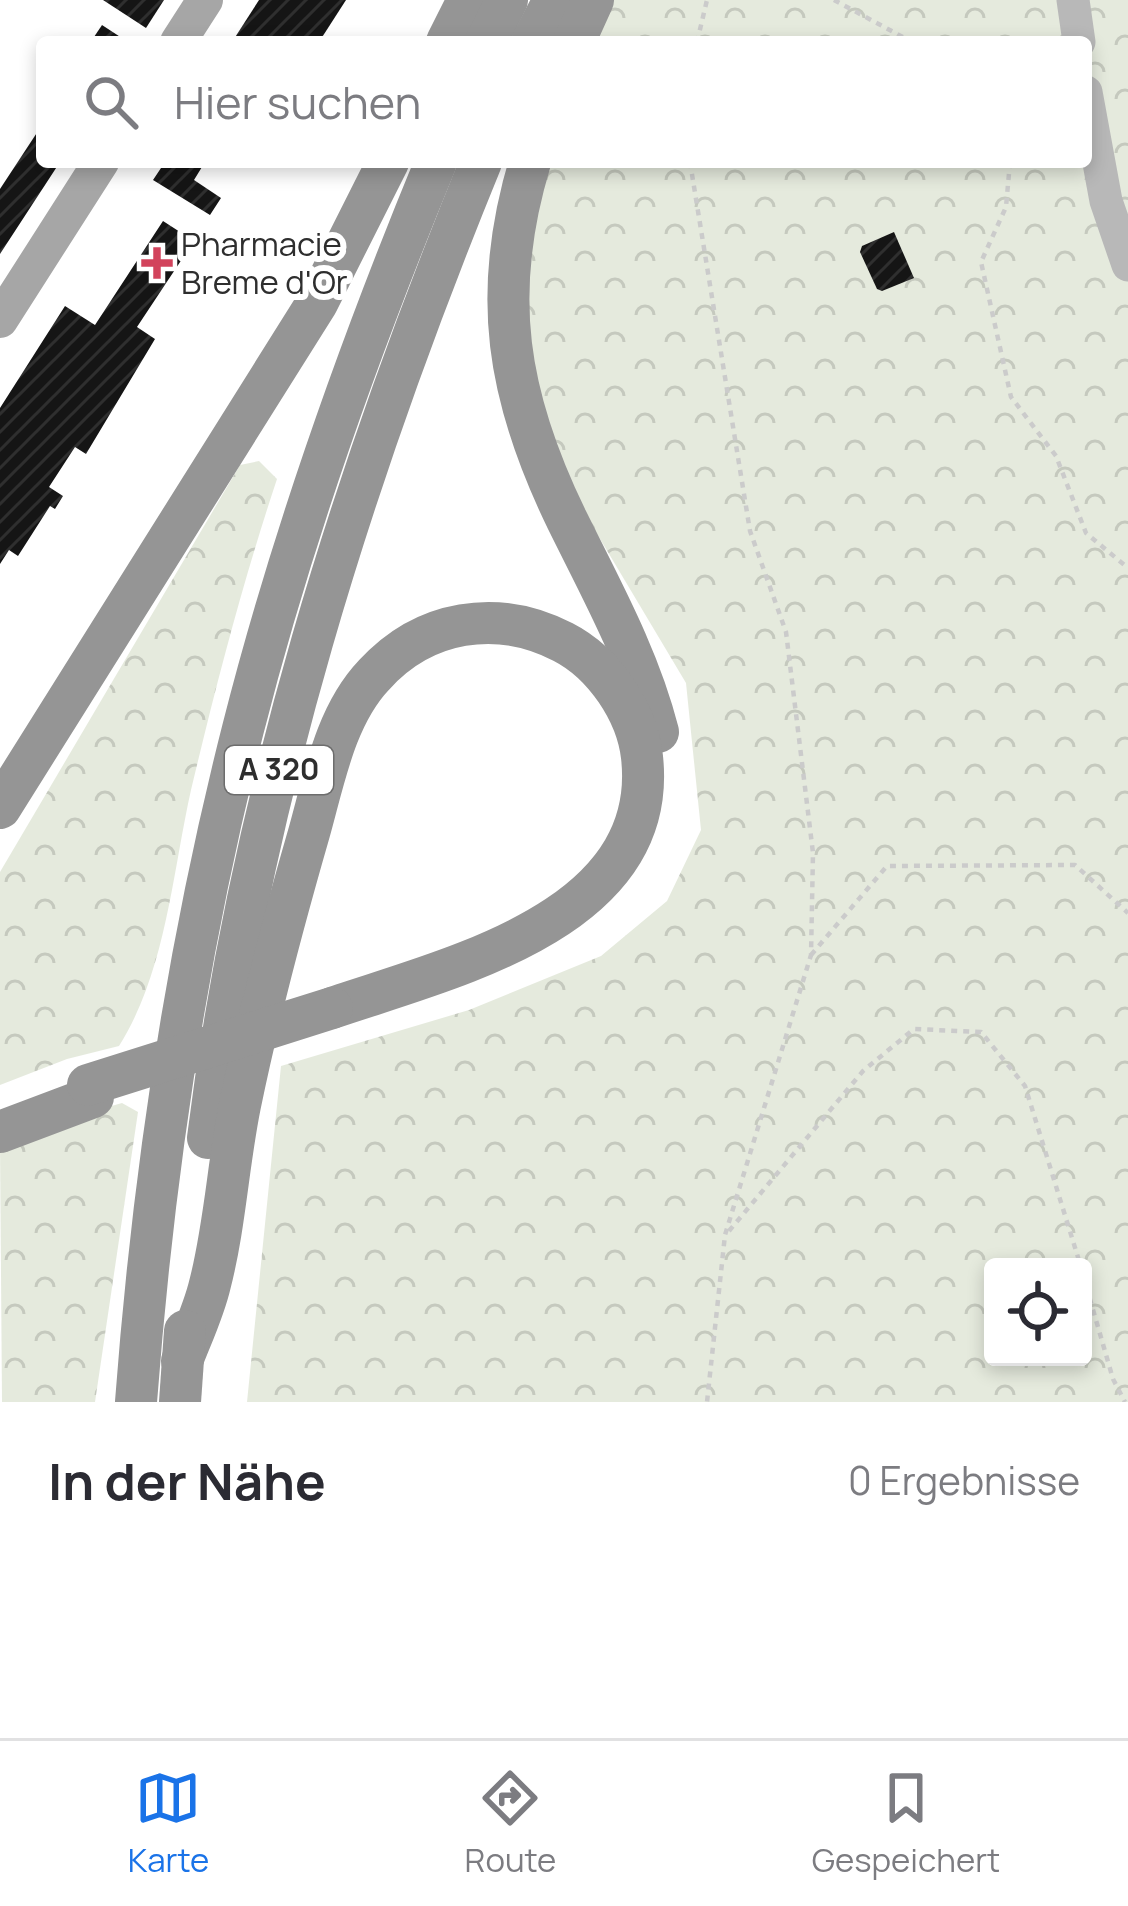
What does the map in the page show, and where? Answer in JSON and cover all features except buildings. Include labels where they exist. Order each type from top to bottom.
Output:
[{"type":"highway","points":[[450,36],[468,0]]},
{"type":"highway","points":[[489,36],[507,0]]},
{"type":"highway","points":[[535,36],[554,0]]},
{"type":"highway","points":[[577,36],[593,0]]},
{"type":"highway","points":[[0,808],[317,303],[385,168]]},
{"type":"highway","name":"A 320","points":[[136,1402],[145,1279],[170,1098],[242,730],[290,562],[370,325],[434,168]]},
{"type":"highway","name":"A 320","points":[[181,1381],[213,1095],[242,922],[286,737],[333,572],[410,340],[479,168]]},
{"type":"highway","points":[[0,1118],[333,1014],[466,978],[546,943],[595,909],[626,875],[653,825],[662,771],[660,737],[611,607],[538,452],[510,355],[508,281],[514,214],[528,168]]},
{"type":"highway","points":[[181,1381],[210,1284],[239,1111],[270,967],[336,739],[371,677],[415,639],[472,622],[514,623],[563,642],[609,680],[640,740],[644,770],[637,820],[613,867],[585,898],[538,931],[333,1014]]},
{"type":"highway","points":[[0,1132],[91,1091]]},
{"type":"main road","points":[[182,36],[205,0]]},
{"type":"main road","points":[[1073,0],[1078,36]]},
{"type":"main road","points":[[1092,125],[1106,201],[1128,265]]},
{"type":"main road","points":[[0,320],[97,168]]},
{"type":"path","points":[[698,36],[707,0]]},
{"type":"path","points":[[834,0],[901,36]]},
{"type":"path","points":[[691,168],[750,531],[786,632],[813,853],[812,956],[725,1235],[707,1402]]},
{"type":"path","points":[[1009,168],[1006,207],[981,262],[1011,397],[1056,456],[1086,532],[1128,568]]},
{"type":"path","points":[[812,956],[887,866],[1075,866],[1128,913]]},
{"type":"path","points":[[725,1235],[863,1071],[914,1029],[981,1033],[1025,1086],[1078,1258]]},
{"type":"path","points":[[1092,1307],[1112,1378],[1124,1402]]},
{"type":"green space","points":[[613,0],[1128,0],[1128,1402],[247,1402],[281,1066],[469,1010],[601,956],[667,901],[701,830],[686,683],[584,512],[528,402],[522,246],[544,168],[1092,168],[1092,36],[595,36]]},
{"type":"green space","points":[[259,461],[277,479],[210,711],[166,922],[135,1017],[119,1046],[67,1059],[0,1085],[0,872],[240,465]]},
{"type":"green space","points":[[122,1103],[138,1112],[95,1402],[2,1402],[0,1146],[56,1122]]},
{"type":"place","name":"Pharmacie Breme d'Or","points":[[157,263]]}]
